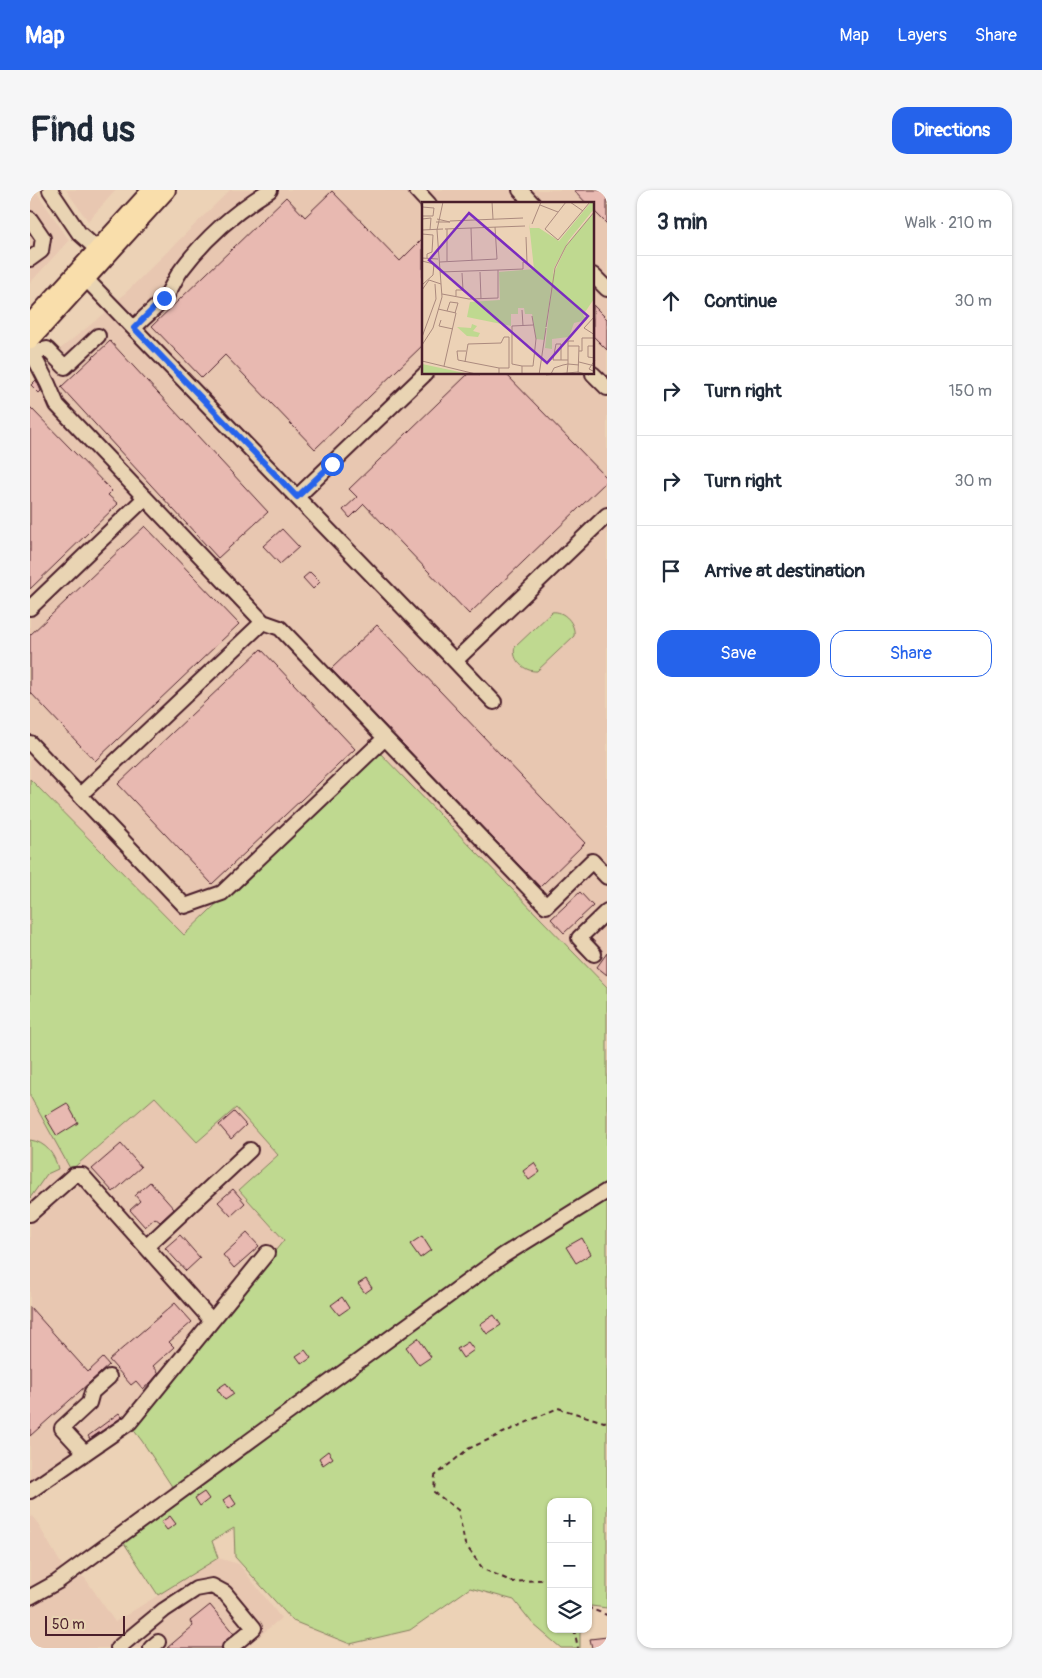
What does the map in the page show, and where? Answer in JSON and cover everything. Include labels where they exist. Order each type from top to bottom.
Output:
[{"type":"main road","points":[[30,323],[151,190]]},
{"type":"main road","points":[[31,347],[86,279],[167,190]]},
{"type":"street","points":[[50,190],[79,233],[97,249]]},
{"type":"street","points":[[134,328],[164,298],[181,270],[201,246],[230,219],[270,190]]},
{"type":"street","points":[[416,190],[427,202]]},
{"type":"street","points":[[522,190],[531,202]]},
{"type":"street","points":[[30,219],[43,238],[41,251],[30,259]]},
{"type":"street","points":[[594,276],[607,289]]},
{"type":"street","points":[[86,279],[494,702]]},
{"type":"street","points":[[31,347],[47,349],[65,368],[98,336]]},
{"type":"street","points":[[31,347],[57,405],[263,622],[280,628],[546,906],[592,861],[607,876]]},
{"type":"street","points":[[297,497],[424,375]]},
{"type":"street","points":[[594,375],[607,388]]},
{"type":"street","points":[[30,609],[145,498]]},
{"type":"street","points":[[455,662],[607,515]]},
{"type":"street","points":[[80,795],[263,622]]},
{"type":"street","points":[[30,743],[185,906],[222,893],[385,738]]},
{"type":"street","points":[[594,954],[579,938],[607,911]]},
{"type":"street","points":[[146,1248],[250,1150]]},
{"type":"street","points":[[30,1214],[74,1175],[82,1175],[212,1321]]},
{"type":"street","points":[[30,1597],[57,1582],[504,1256],[607,1191]]},
{"type":"street","points":[[30,1491],[130,1422],[267,1253]]},
{"type":"street","points":[[84,1453],[62,1428],[90,1403],[92,1392],[109,1377]]},
{"type":"street","points":[[118,1648],[164,1610],[196,1589],[212,1586],[224,1593],[254,1628],[230,1648]]},
{"type":"path","points":[[547,1579],[513,1582],[483,1569],[466,1544],[458,1510],[434,1492],[434,1476],[468,1449],[558,1408],[604,1422],[607,1421]]},
{"type":"path","points":[[592,1609],[607,1616]]},
{"type":"path","points":[[575,1633],[578,1648]]},
{"type":"shaded area","points":[[30,190],[35,190],[69,240],[30,283]]},
{"type":"shaded area","points":[[66,190],[116,190],[88,221]]},
{"type":"shaded area","points":[[230,190],[607,190],[607,987],[377,750],[184,935],[30,779],[30,384],[39,393],[52,381],[49,368],[50,357],[104,314]]},
{"type":"shaded area","points":[[30,1096],[72,1170],[155,1096],[236,1108],[278,1155],[239,1190],[284,1240],[132,1428],[30,1498]]},
{"type":"shaded area","points":[[33,1516],[63,1567],[85,1578],[115,1622],[218,1558],[239,1564],[281,1618],[245,1648],[30,1648],[30,1518]]},
{"type":"green space","points":[[552,612],[561,613],[568,619],[573,627],[574,636],[537,671],[528,670],[517,661],[514,652],[515,647]]},
{"type":"green space","points":[[377,750],[607,987],[607,1183],[501,1250],[173,1488],[132,1428],[284,1240],[239,1190],[278,1155],[236,1108],[197,1142],[155,1097],[71,1170],[30,1096],[30,779],[184,935]]},
{"type":"green space","points":[[30,1140],[41,1143],[49,1150],[55,1159],[58,1169],[47,1174],[30,1198]]},
{"type":"green space","points":[[607,1199],[607,1608],[592,1606],[592,1498],[547,1498],[547,1633],[580,1633],[580,1648],[561,1648],[533,1624],[514,1600],[470,1588],[410,1630],[350,1644],[293,1621],[235,1557],[234,1528],[212,1541],[218,1558],[158,1595],[124,1543],[509,1260]]},
{"type":"building","points":[[574,190],[607,190],[607,224],[594,211],[594,202],[585,202]]},
{"type":"building","points":[[332,191],[400,261],[422,239],[422,346],[315,449],[225,355],[202,378],[152,326],[286,197],[305,217]]},
{"type":"building","points":[[594,306],[607,319],[607,350],[594,337]]},
{"type":"building","points":[[110,341],[268,512],[218,558],[61,387]]},
{"type":"building","points":[[467,375],[507,375],[607,478],[607,481],[469,614],[364,504],[350,518],[343,510],[357,497],[349,489]]},
{"type":"building","points":[[36,380],[41,391],[39,393],[31,385]]},
{"type":"building","points":[[30,407],[112,491],[108,495],[118,504],[30,589]]},
{"type":"building","points":[[145,526],[239,624],[95,761],[30,692],[30,635]]},
{"type":"building","points":[[282,529],[299,547],[280,564],[263,546]]},
{"type":"building","points":[[310,572],[320,582],[313,589],[303,578]]},
{"type":"building","points":[[377,625],[585,843],[540,887],[331,669]]},
{"type":"building","points":[[261,649],[355,749],[212,884],[118,784]]},
{"type":"building","points":[[580,892],[593,906],[564,933],[551,919]]},
{"type":"building","points":[[607,953],[607,975],[597,967]]},
{"type":"building","points":[[67,1103],[78,1123],[57,1136],[45,1116]]},
{"type":"building","points":[[234,1112],[246,1125],[231,1139],[219,1125]]},
{"type":"building","points":[[121,1144],[141,1167],[113,1192],[92,1169]]},
{"type":"building","points":[[534,1163],[540,1172],[529,1180],[523,1171]]},
{"type":"building","points":[[150,1182],[174,1209],[160,1222],[155,1218],[145,1227],[130,1210],[140,1201],[135,1195]]},
{"type":"building","points":[[233,1189],[245,1203],[231,1216],[218,1202]]},
{"type":"building","points":[[247,1233],[259,1246],[234,1268],[223,1255]]},
{"type":"building","points":[[180,1235],[200,1258],[186,1271],[165,1248]]},
{"type":"building","points":[[422,1236],[431,1250],[420,1258],[410,1244]]},
{"type":"building","points":[[582,1238],[591,1254],[576,1263],[566,1247]]},
{"type":"building","points":[[366,1279],[372,1288],[365,1293],[358,1284]]},
{"type":"building","points":[[342,1297],[349,1308],[339,1315],[331,1305]]},
{"type":"building","points":[[175,1303],[192,1322],[169,1342],[174,1347],[153,1366],[159,1373],[151,1382],[143,1389],[136,1381],[131,1385],[109,1360]]},
{"type":"building","points":[[30,1307],[88,1372],[103,1358],[109,1365],[30,1436]]},
{"type":"building","points":[[494,1315],[501,1325],[487,1334],[480,1324]]},
{"type":"building","points":[[418,1338],[431,1357],[419,1365],[406,1347]]},
{"type":"building","points":[[468,1342],[474,1350],[463,1358],[457,1349]]},
{"type":"building","points":[[305,1350],[311,1358],[302,1364],[296,1356]]},
{"type":"building","points":[[226,1383],[234,1394],[225,1400],[217,1389]]},
{"type":"building","points":[[119,1413],[122,1417],[90,1439],[88,1436]]},
{"type":"building","points":[[328,1451],[333,1458],[323,1465],[319,1458]]},
{"type":"building","points":[[204,1492],[209,1499],[200,1506],[195,1498]]},
{"type":"building","points":[[230,1495],[236,1504],[229,1509],[223,1500]]},
{"type":"building","points":[[170,1516],[176,1524],[167,1530],[161,1522]]},
{"type":"building","points":[[210,1605],[234,1634],[224,1642],[221,1648],[167,1648],[193,1626],[190,1621]]},
{"type":"building","points":[[607,1637],[607,1648],[592,1648],[590,1639]]},
{"type":"route","points":[[164,298],[134,328],[297,497],[332,464]]}]
